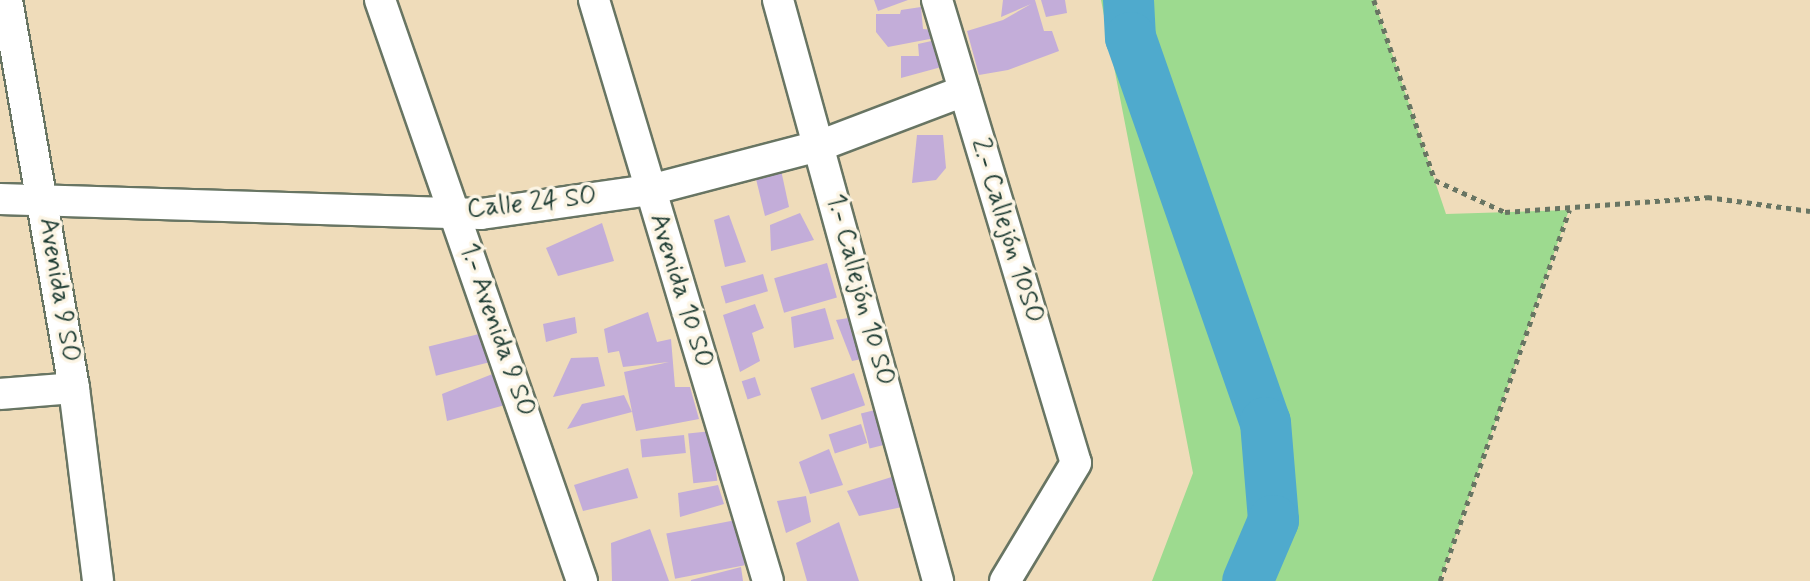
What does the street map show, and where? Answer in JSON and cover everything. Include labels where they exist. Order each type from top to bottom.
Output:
[{"type":"street","name":"Avenida 9 SO","points":[[8,0],[74,388],[97,581]]},
{"type":"street","name":"1.- Avenida 9 SO","points":[[380,0],[582,581]]},
{"type":"street","name":"Avenida 10 SO","points":[[594,0],[768,581]]},
{"type":"street","name":"1.- Callejón 10 SO","points":[[778,0],[939,581]]},
{"type":"street","name":"2.- Callejón 10SO","points":[[937,0],[1076,463],[1005,581]]},
{"type":"street","name":"Calle 24 SO","points":[[0,200],[481,214],[650,190],[819,146],[964,91]]},
{"type":"street","points":[[0,394],[74,388]]},
{"type":"path","points":[[1374,0],[1435,180],[1505,212],[1569,210],[1707,197],[1810,211]]},
{"type":"path","points":[[1440,581],[1569,210]]},
{"type":"green space","points":[[1101,0],[1374,0],[1446,214],[1569,210],[1440,581],[1152,581],[1193,473]]},
{"type":"building","points":[[874,0],[908,0],[878,11]]},
{"type":"building","points":[[1003,0],[1035,0],[1044,31],[1052,31],[1059,51],[1008,70],[979,75],[967,31],[1003,20],[1031,4],[1001,17]]},
{"type":"building","points":[[1041,0],[1065,0],[1067,13],[1046,17]]},
{"type":"building","points":[[921,7],[923,29],[934,30],[935,38],[888,47],[876,32],[876,14],[900,14],[901,10]]},
{"type":"building","points":[[936,40],[945,66],[901,78],[901,56],[919,56],[918,44]]},
{"type":"building","points":[[917,135],[943,135],[946,168],[936,180],[912,183]]},
{"type":"building","points":[[781,170],[789,207],[765,216],[756,179]]},
{"type":"building","points":[[800,213],[814,240],[771,251],[770,225]]},
{"type":"building","points":[[729,215],[746,262],[725,267],[714,220]]},
{"type":"building","points":[[602,223],[614,261],[558,276],[546,248]]},
{"type":"building","points":[[827,263],[837,298],[784,313],[774,278]]},
{"type":"building","points":[[763,274],[768,291],[726,303],[721,286]]},
{"type":"building","points":[[755,304],[764,328],[752,333],[760,361],[740,372],[723,315]]},
{"type":"building","points":[[825,308],[834,339],[794,348],[791,317]]},
{"type":"building","points":[[648,312],[657,342],[671,339],[675,387],[690,387],[699,419],[636,431],[624,372],[669,362],[623,367],[619,351],[608,353],[604,329]]},
{"type":"building","points":[[861,316],[877,356],[852,361],[836,320]]},
{"type":"building","points":[[575,317],[577,333],[546,342],[543,324]]},
{"type":"building","points":[[483,333],[490,362],[436,376],[429,347]]},
{"type":"building","points":[[598,357],[605,386],[553,397],[571,358]]},
{"type":"building","points":[[495,373],[505,405],[447,421],[442,394]]},
{"type":"building","points":[[854,373],[865,405],[822,420],[811,388]]},
{"type":"building","points":[[755,377],[761,395],[748,399],[742,381]]},
{"type":"building","points":[[624,395],[632,412],[567,429],[582,404]]},
{"type":"building","points":[[891,406],[900,441],[870,448],[861,413]]},
{"type":"building","points":[[861,424],[867,443],[835,454],[829,435]]},
{"type":"building","points":[[712,431],[717,481],[693,483],[688,434]]},
{"type":"building","points":[[684,435],[686,453],[642,458],[640,440]]},
{"type":"building","points":[[829,449],[843,485],[810,494],[799,462]]},
{"type":"building","points":[[628,468],[638,498],[583,511],[574,485]]},
{"type":"building","points":[[898,475],[907,506],[859,516],[847,491]]},
{"type":"building","points":[[718,485],[724,504],[680,517],[678,493]]},
{"type":"building","points":[[806,496],[811,522],[786,533],[777,501]]},
{"type":"building","points":[[736,520],[745,565],[675,579],[666,534]]},
{"type":"building","points":[[839,522],[859,581],[807,581],[796,543]]},
{"type":"building","points":[[650,529],[669,581],[612,581],[611,543]]},
{"type":"building","points":[[741,567],[743,581],[691,581],[691,580]]},
{"type":"waterway","points":[[1128,0],[1130,37],[1265,422],[1273,520],[1247,581]]}]
